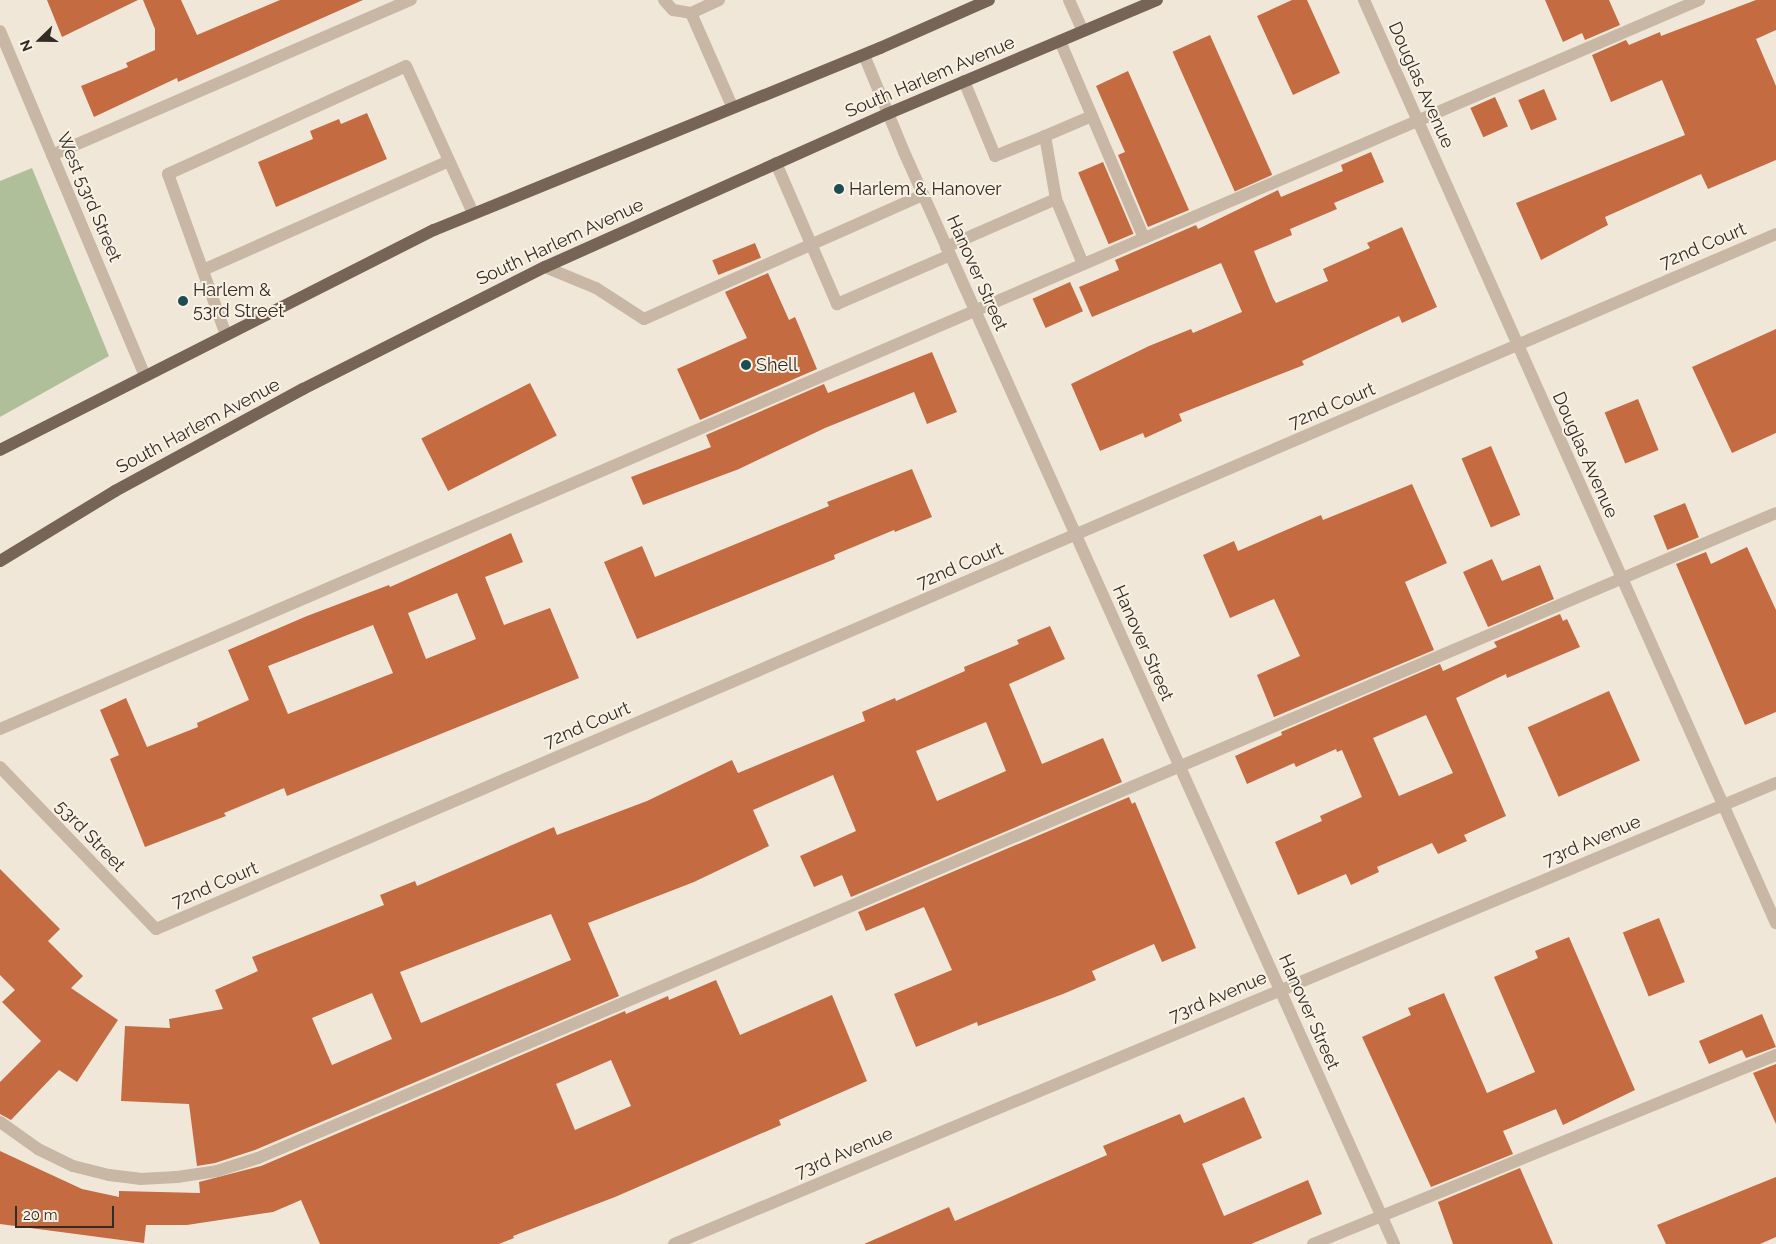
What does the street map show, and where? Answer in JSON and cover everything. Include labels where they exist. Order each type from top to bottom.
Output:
[{"type":"main road","points":[[0,450],[226,335],[473,213],[732,106],[864,54],[989,0]]},
{"type":"main road","name":"South Harlem Avenue","points":[[0,561],[115,491],[303,390],[545,267],[887,114],[1157,0]]},
{"type":"street","points":[[52,155],[412,0]]},
{"type":"street","points":[[664,0],[673,10],[691,12],[719,0]]},
{"type":"street","points":[[1070,0],[1083,31]]},
{"type":"street","name":"Douglas Avenue","points":[[1364,0],[1776,923]]},
{"type":"street","points":[[0,729],[1699,0]]},
{"type":"street","points":[[691,12],[732,106]]},
{"type":"street","name":"West 53rd Street","points":[[0,31],[145,376]]},
{"type":"street","points":[[1060,41],[1144,238]]},
{"type":"street","name":"Hanover Street","points":[[864,54],[887,114],[923,195],[1394,1244]]},
{"type":"street","points":[[226,335],[168,174],[406,66],[473,213]]},
{"type":"street","points":[[964,81],[996,156],[1092,116]]},
{"type":"street","points":[[1045,136],[1056,200],[1083,264]]},
{"type":"street","points":[[203,270],[449,161]]},
{"type":"street","points":[[776,163],[837,304],[1056,200]]},
{"type":"street","points":[[545,267],[596,288],[644,319],[811,243],[923,195]]},
{"type":"street","name":"72nd Court","points":[[156,929],[1076,536],[1776,234]]},
{"type":"street","points":[[0,1122],[38,1149],[73,1166],[109,1175],[140,1179],[217,1171],[258,1158],[1776,513]]},
{"type":"street","name":"53rd Street","points":[[0,767],[156,929]]},
{"type":"street","name":"73rd Avenue","points":[[674,1244],[1776,783]]},
{"type":"street","points":[[1313,1244],[1776,1055]]},
{"type":"green space","points":[[32,168],[109,356],[0,417],[0,181]]},
{"type":"building","points":[[47,0],[138,0],[62,37]]},
{"type":"building","points":[[143,0],[181,0],[197,35],[280,0],[363,0],[178,82],[177,78],[94,117],[81,86],[128,67],[126,63],[155,50],[155,29]]},
{"type":"building","points":[[1292,0],[1307,0],[1340,73],[1293,95],[1257,16]]},
{"type":"building","points":[[1545,0],[1609,0],[1620,25],[1585,40],[1582,33],[1563,42]]},
{"type":"building","points":[[1756,0],[1776,0],[1776,30],[1756,39],[1776,86],[1776,160],[1708,189],[1701,174],[1605,217],[1608,225],[1541,260],[1516,203],[1685,135],[1662,80],[1611,102],[1592,55],[1626,40],[1629,45],[1660,32],[1661,36]]},
{"type":"building","points":[[1210,35],[1272,175],[1235,191],[1173,52]]},
{"type":"building","points":[[1128,71],[1189,210],[1148,227],[1118,155],[1125,152],[1096,86]]},
{"type":"building","points":[[1544,89],[1557,119],[1531,130],[1518,100]]},
{"type":"building","points":[[1495,97],[1508,126],[1483,137],[1470,108]]},
{"type":"building","points":[[367,113],[387,159],[276,207],[258,162],[313,139],[310,131],[339,119],[341,124]]},
{"type":"building","points":[[1371,152],[1384,182],[1334,203],[1337,209],[1290,229],[1292,235],[1254,251],[1273,298],[1276,303],[1328,281],[1323,269],[1370,248],[1367,243],[1402,227],[1437,307],[1402,323],[1399,316],[1302,361],[1304,365],[1179,414],[1182,421],[1145,438],[1143,433],[1100,451],[1071,384],[1149,346],[1191,329],[1193,333],[1242,312],[1221,263],[1092,317],[1079,287],[1119,270],[1115,260],[1196,225],[1198,229],[1278,190],[1281,197],[1343,171],[1341,165]]},
{"type":"building","points":[[1103,162],[1133,234],[1109,244],[1078,173]]},
{"type":"building","points":[[755,243],[761,258],[718,275],[712,260]]},
{"type":"building","name":"Shell","points":[[768,273],[789,320],[795,317],[817,369],[700,420],[677,369],[747,338],[725,292]]},
{"type":"building","points":[[1070,282],[1083,311],[1046,328],[1033,299]]},
{"type":"building","points":[[1776,329],[1776,433],[1732,453],[1692,367]]},
{"type":"building","points":[[932,352],[957,412],[927,424],[914,392],[825,428],[739,469],[643,505],[631,477],[711,447],[706,435],[824,384],[828,393]]},
{"type":"building","points":[[530,383],[557,436],[448,491],[421,438]]},
{"type":"building","points":[[1638,399],[1659,450],[1625,463],[1605,412]]},
{"type":"building","points":[[1491,446],[1520,515],[1491,528],[1462,459]]},
{"type":"building","points":[[912,469],[932,517],[895,532],[894,530],[834,555],[835,559],[637,639],[604,562],[642,546],[655,577],[829,506],[827,502]]},
{"type":"building","points":[[1412,484],[1447,563],[1405,582],[1434,650],[1274,717],[1257,675],[1300,656],[1274,599],[1230,618],[1203,555],[1234,541],[1238,551],[1321,515],[1323,520]]},
{"type":"building","points":[[1685,503],[1699,537],[1667,550],[1653,516]]},
{"type":"building","points":[[511,533],[523,562],[485,577],[504,625],[550,608],[579,678],[287,796],[284,788],[224,813],[226,816],[145,847],[110,759],[119,755],[100,710],[126,698],[147,747],[198,727],[197,723],[249,700],[228,650],[307,616],[389,585],[390,587]],"holes":[[[457,593],[476,639],[426,659],[408,613]],[[373,625],[393,673],[288,714],[268,666]]]},
{"type":"building","points":[[1747,547],[1776,610],[1776,712],[1745,725],[1676,564],[1706,552],[1711,564]]},
{"type":"building","points":[[1492,559],[1502,581],[1540,565],[1554,599],[1488,627],[1463,572]]},
{"type":"building","points":[[1560,614],[1563,621],[1567,619],[1580,647],[1507,678],[1506,674],[1456,698],[1506,816],[1464,835],[1467,841],[1438,854],[1432,843],[1377,867],[1379,872],[1351,885],[1346,874],[1298,895],[1275,842],[1322,821],[1320,816],[1362,797],[1342,750],[1337,752],[1336,749],[1296,767],[1294,763],[1247,784],[1235,756],[1282,735],[1281,732],[1440,664],[1443,671],[1497,647],[1494,642]],"holes":[[[1426,715],[1453,773],[1399,796],[1373,738]]]},
{"type":"building","points":[[1050,626],[1065,659],[1009,684],[1042,764],[1103,738],[1122,782],[851,897],[842,875],[814,887],[800,856],[856,831],[833,775],[753,810],[769,846],[694,882],[588,923],[619,996],[255,1150],[215,1163],[197,1166],[189,1104],[121,1101],[125,1026],[170,1028],[169,1019],[223,1009],[215,990],[258,971],[252,957],[384,905],[380,895],[415,881],[417,886],[554,827],[557,835],[647,801],[732,760],[738,773],[865,721],[862,712],[895,698],[896,701],[965,671],[964,667],[1019,644],[1017,640]],"holes":[[[986,722],[1006,771],[937,801],[916,751]],[[551,914],[571,960],[421,1023],[400,972]],[[372,993],[392,1039],[332,1065],[312,1018]]]},
{"type":"building","points":[[1609,691],[1640,760],[1559,797],[1528,727]]},
{"type":"building","points":[[1129,797],[1132,804],[1135,802],[1196,948],[1162,962],[1154,944],[1092,971],[1096,980],[978,1026],[977,1022],[916,1047],[894,994],[952,970],[924,907],[866,931],[858,912]]},
{"type":"building","points":[[0,869],[60,929],[48,941],[83,976],[71,988],[118,1020],[77,1082],[59,1070],[11,1120],[0,1114],[0,1082],[41,1041],[2,1002],[15,990],[0,975]]},
{"type":"building","points":[[1659,918],[1685,982],[1649,997],[1623,933]]},
{"type":"building","points":[[1569,937],[1635,1090],[1563,1125],[1556,1109],[1503,1131],[1513,1154],[1431,1187],[1362,1037],[1411,1015],[1408,1008],[1444,993],[1487,1093],[1535,1072],[1494,977],[1538,958],[1535,951]]},
{"type":"building","points":[[716,980],[740,1035],[832,995],[867,1081],[779,1120],[781,1125],[615,1197],[513,1236],[514,1238],[499,1244],[320,1244],[301,1200],[273,1212],[187,1225],[146,1225],[144,1243],[0,1224],[0,1151],[82,1189],[119,1197],[119,1191],[200,1193],[199,1182],[261,1166],[625,1011],[626,1014],[668,996],[669,1000]],"holes":[[[611,1060],[631,1106],[575,1130],[556,1084]]]},
{"type":"building","points":[[1762,1014],[1776,1047],[1746,1058],[1742,1050],[1709,1064],[1699,1041]]},
{"type":"building","points":[[1776,1064],[1776,1124],[1753,1073]]},
{"type":"building","points":[[1244,1097],[1262,1138],[1202,1164],[1224,1216],[1308,1180],[1322,1214],[1251,1244],[864,1244],[949,1207],[955,1221],[1107,1155],[1103,1146],[1180,1114],[1184,1123]]},
{"type":"building","points":[[1520,1168],[1553,1244],[1453,1244],[1438,1202]]},
{"type":"building","points":[[1776,1177],[1776,1237],[1760,1244],[1666,1244],[1657,1225]]},
{"type":"place","name":"Harlem & Hanover","points":[[839,189]]},
{"type":"place","name":"Harlem & 53rd Street","points":[[183,301]]},
{"type":"place","name":"Shell","points":[[746,365]]}]
